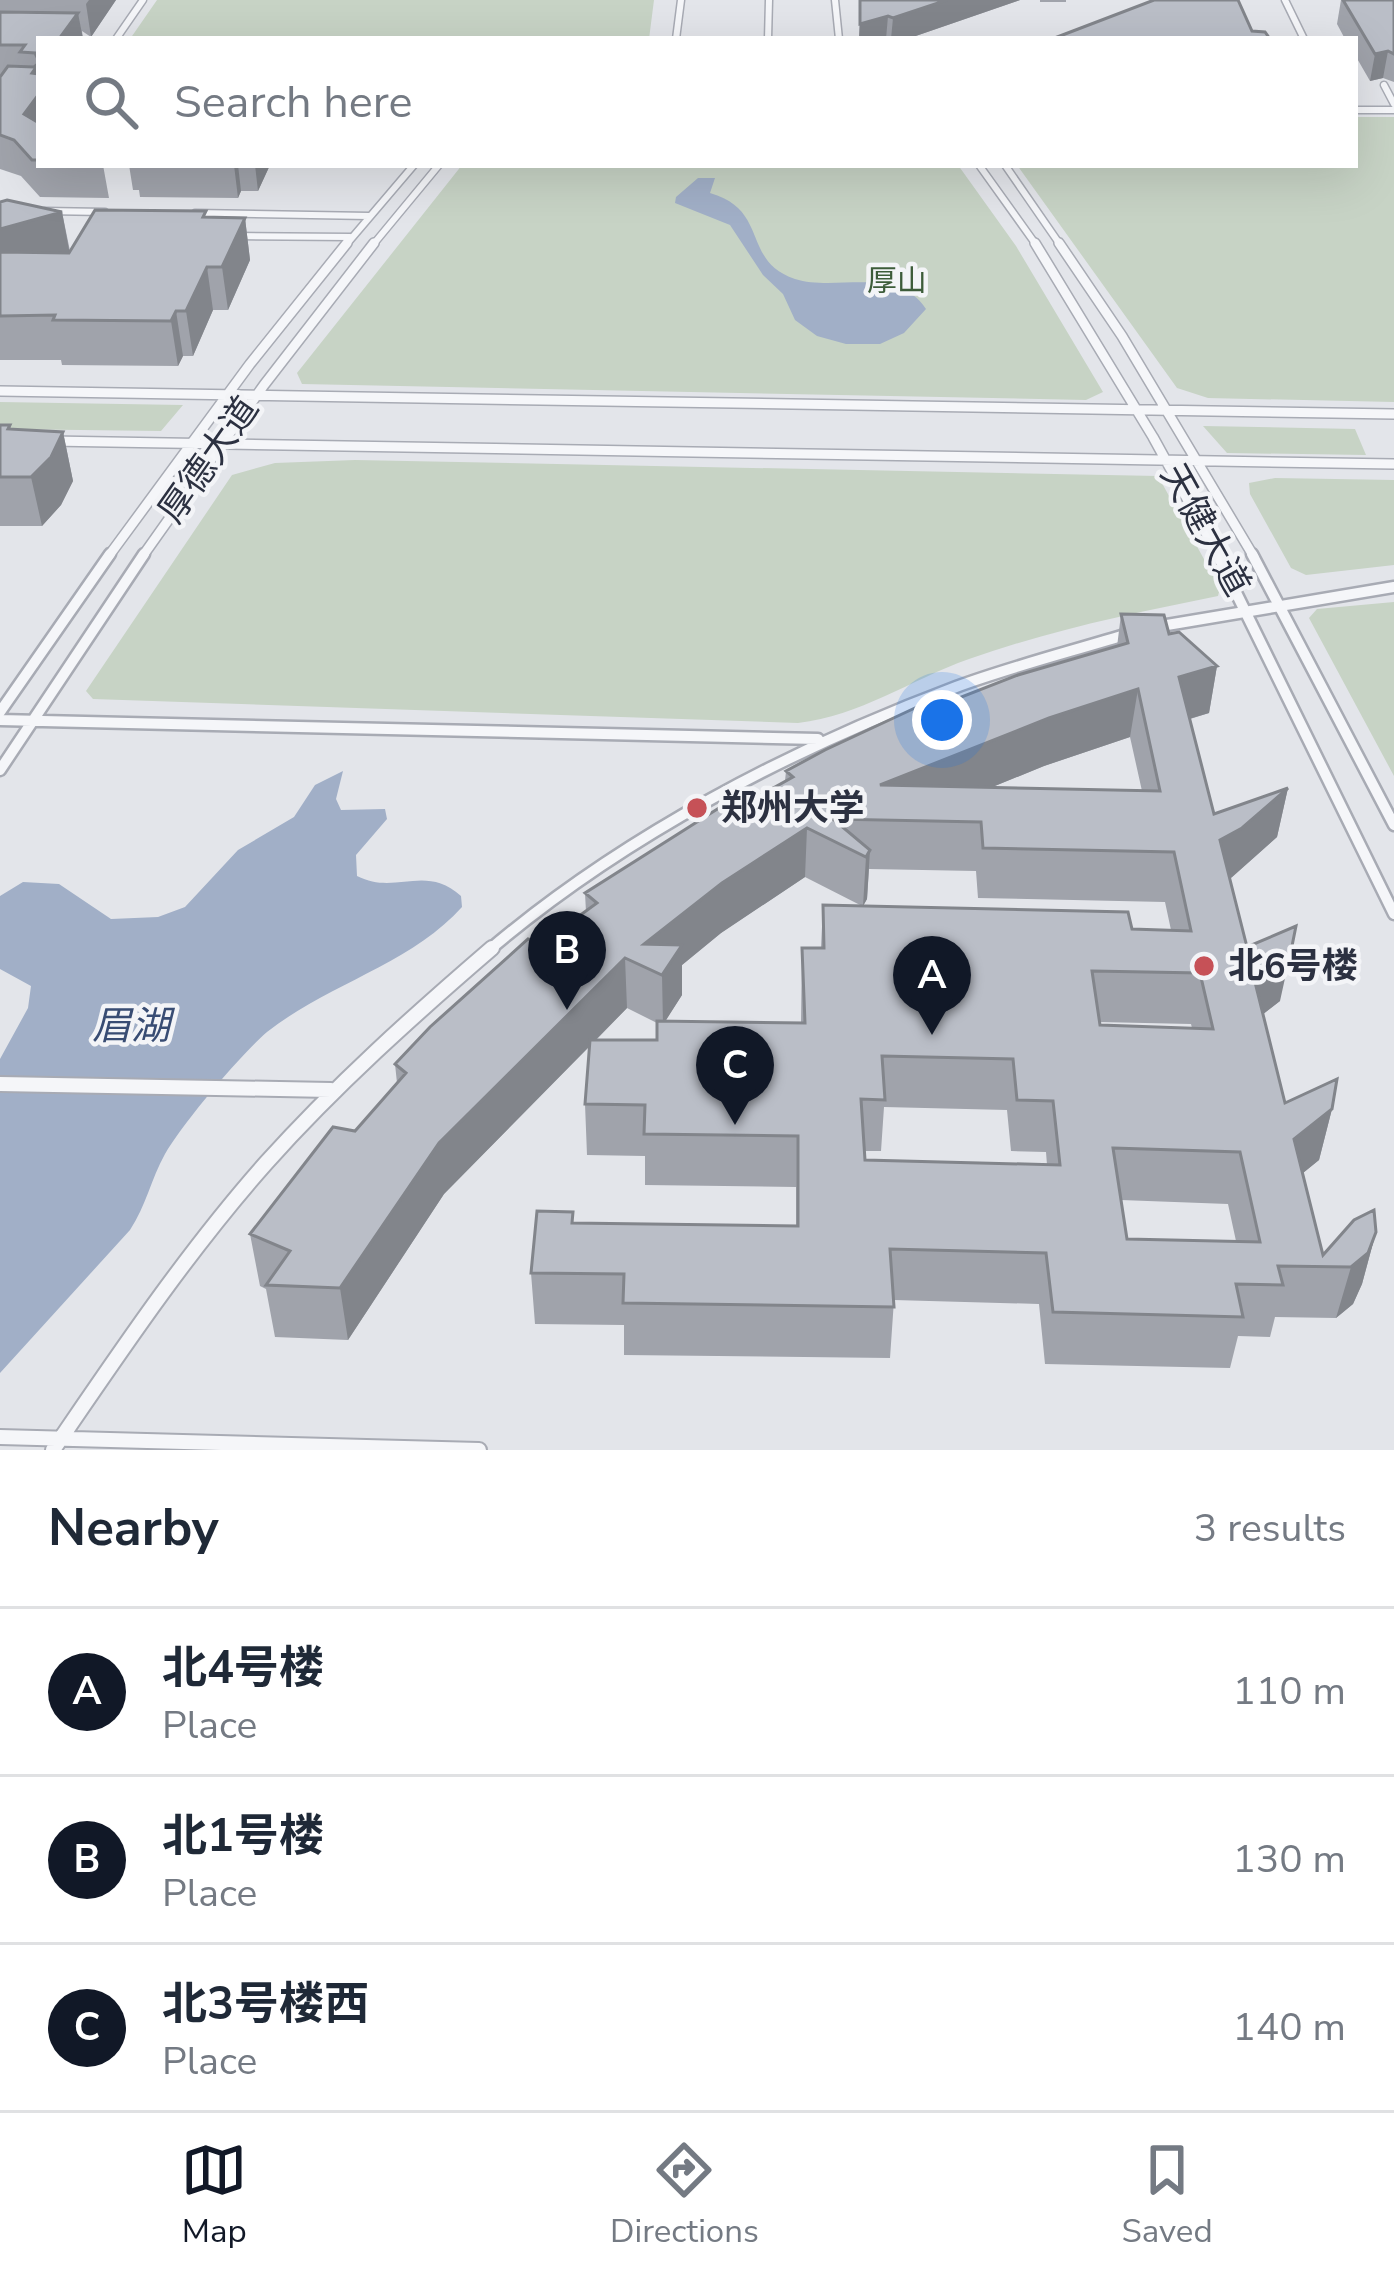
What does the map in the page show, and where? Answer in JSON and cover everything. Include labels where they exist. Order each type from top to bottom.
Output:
[{"type":"lane","points":[[118,36],[143,0]]},
{"type":"lane","points":[[676,36],[681,0]]},
{"type":"lane","points":[[768,36],[769,0]]},
{"type":"lane","points":[[836,0],[838,36]]},
{"type":"lane","points":[[1285,0],[1303,36]]},
{"type":"lane","points":[[1358,110],[1394,107],[1388,90]]},
{"type":"lane","name":"厚德大道","points":[[0,716],[224,394],[411,168]]},
{"type":"lane","name":"厚德大道","points":[[0,770],[253,395],[436,168]]},
{"type":"lane","name":"天健大道","points":[[981,168],[1057,279],[1137,410],[1248,608],[1394,914]]},
{"type":"lane","name":"天健大道","points":[[1007,168],[1199,460],[1281,602],[1394,823]]},
{"type":"lane","points":[[23,210],[115,212]]},
{"type":"lane","points":[[184,213],[369,216]]},
{"type":"lane","points":[[233,236],[350,237]]},
{"type":"lane","points":[[0,391],[1394,414]]},
{"type":"lane","points":[[47,441],[1394,464]]},
{"type":"lane","points":[[57,1444],[196,1245],[331,1090],[478,955],[567,888],[677,817],[825,739],[1023,663],[1248,608],[1394,586]]},
{"type":"lane","points":[[0,716],[32,721],[825,739]]},
{"type":"lane","points":[[0,1084],[331,1090]]},
{"type":"lane","points":[[0,1437],[57,1444],[479,1450]]},
{"type":"green space","points":[[157,0],[654,0],[649,36],[132,36]]},
{"type":"green space","points":[[1358,117],[1394,117],[1394,402],[1208,398],[1177,388],[1019,168],[1358,168]]},
{"type":"green space","name":"厚山","points":[[460,168],[960,168],[1016,246],[1103,392],[1086,400],[302,384],[297,373]]},
{"type":"green space","points":[[0,402],[183,405],[161,431],[0,429]]},
{"type":"green space","points":[[1203,426],[1355,429],[1366,455],[1227,453]]},
{"type":"green space","points":[[355,460],[1158,476],[1220,588],[1218,596],[1000,649],[843,713],[798,723],[93,699],[86,691],[232,475],[275,463]]},
{"type":"green space","points":[[1275,478],[1394,480],[1394,565],[1306,575],[1291,568],[1250,494],[1249,483]]},
{"type":"green space","points":[[1394,602],[1394,776],[1309,618],[1317,609]]},
{"type":"water","points":[[698,178],[715,178],[710,193],[741,211],[778,271],[811,282],[865,282],[899,288],[926,309],[904,333],[880,344],[846,344],[817,336],[795,320],[783,294],[763,275],[730,225],[675,203]]},
{"type":"water","name":"眉湖","points":[[343,771],[336,799],[341,810],[385,809],[387,819],[356,855],[357,876],[384,883],[435,882],[461,896],[462,907],[419,944],[291,1015],[256,1042],[173,1141],[130,1230],[0,1373],[0,1059],[28,1008],[31,986],[0,969],[0,896],[23,882],[59,884],[111,919],[158,917],[185,907],[238,850],[294,817],[315,785]]},
{"type":"building","points":[[860,0],[947,0],[860,24]]},
{"type":"building","points":[[1154,0],[1238,0],[1252,31],[1268,36],[1060,36]]},
{"type":"building","points":[[1343,0],[1394,0],[1394,54],[1375,54]]},
{"type":"building","points":[[0,12],[78,13],[61,36],[36,36],[36,55],[20,52],[25,45],[0,45]]},
{"type":"building","points":[[8,66],[34,67],[36,98],[24,114],[36,121],[36,160],[32,160],[14,140],[0,135],[0,77]]},
{"type":"building","points":[[0,202],[62,212],[0,229]]},
{"type":"building","points":[[95,210],[206,211],[203,217],[245,218],[222,267],[207,267],[186,311],[176,311],[171,321],[0,316],[0,252],[69,253]]},
{"type":"building","points":[[0,425],[63,432],[51,457],[31,477],[0,477]]},
{"type":"building","points":[[1121,614],[1164,615],[1169,634],[1179,632],[1217,666],[1179,677],[1214,814],[1288,788],[1242,828],[1220,840],[1247,947],[1296,926],[1291,951],[1254,978],[1285,1103],[1337,1079],[1332,1109],[1294,1139],[1323,1255],[1354,1220],[1374,1210],[1376,1232],[1368,1253],[1351,1267],[1278,1266],[1283,1285],[1236,1284],[1243,1317],[1053,1312],[1046,1253],[890,1249],[894,1307],[623,1303],[624,1274],[531,1273],[537,1211],[573,1212],[572,1223],[798,1226],[798,1136],[644,1134],[645,1105],[585,1104],[590,1040],[657,1040],[657,1021],[805,1023],[802,948],[824,948],[823,905],[1128,912],[1132,929],[1191,931],[1174,852],[983,848],[981,822],[833,819],[870,850],[866,857],[807,828],[722,883],[644,944],[682,945],[662,975],[625,958],[439,1143],[340,1288],[266,1285],[290,1251],[250,1234],[333,1127],[355,1131],[406,1073],[395,1064],[430,1027],[528,939],[542,943],[597,903],[585,893],[730,801],[739,807],[793,777],[786,771],[930,701],[936,707],[1018,675],[1128,643]],"holes":[[[1138,689],[1160,791],[880,785],[1049,718]],[[1092,971],[1200,973],[1213,1029],[1100,1025]],[[882,1056],[1013,1059],[1017,1100],[1053,1101],[1060,1165],[865,1160],[861,1099],[885,1100]],[[1113,1148],[1240,1152],[1260,1242],[1127,1239]]]},
{"type":"place","name":"郑州大学","points":[[697,808]]},
{"type":"place","name":"北6号楼","points":[[1204,966]]},
{"type":"place","name":"北1号楼","points":[[567,1010]]},
{"type":"place","name":"北4号楼","points":[[932,1035]]},
{"type":"place","name":"北3号楼西","points":[[735,1125]]}]
